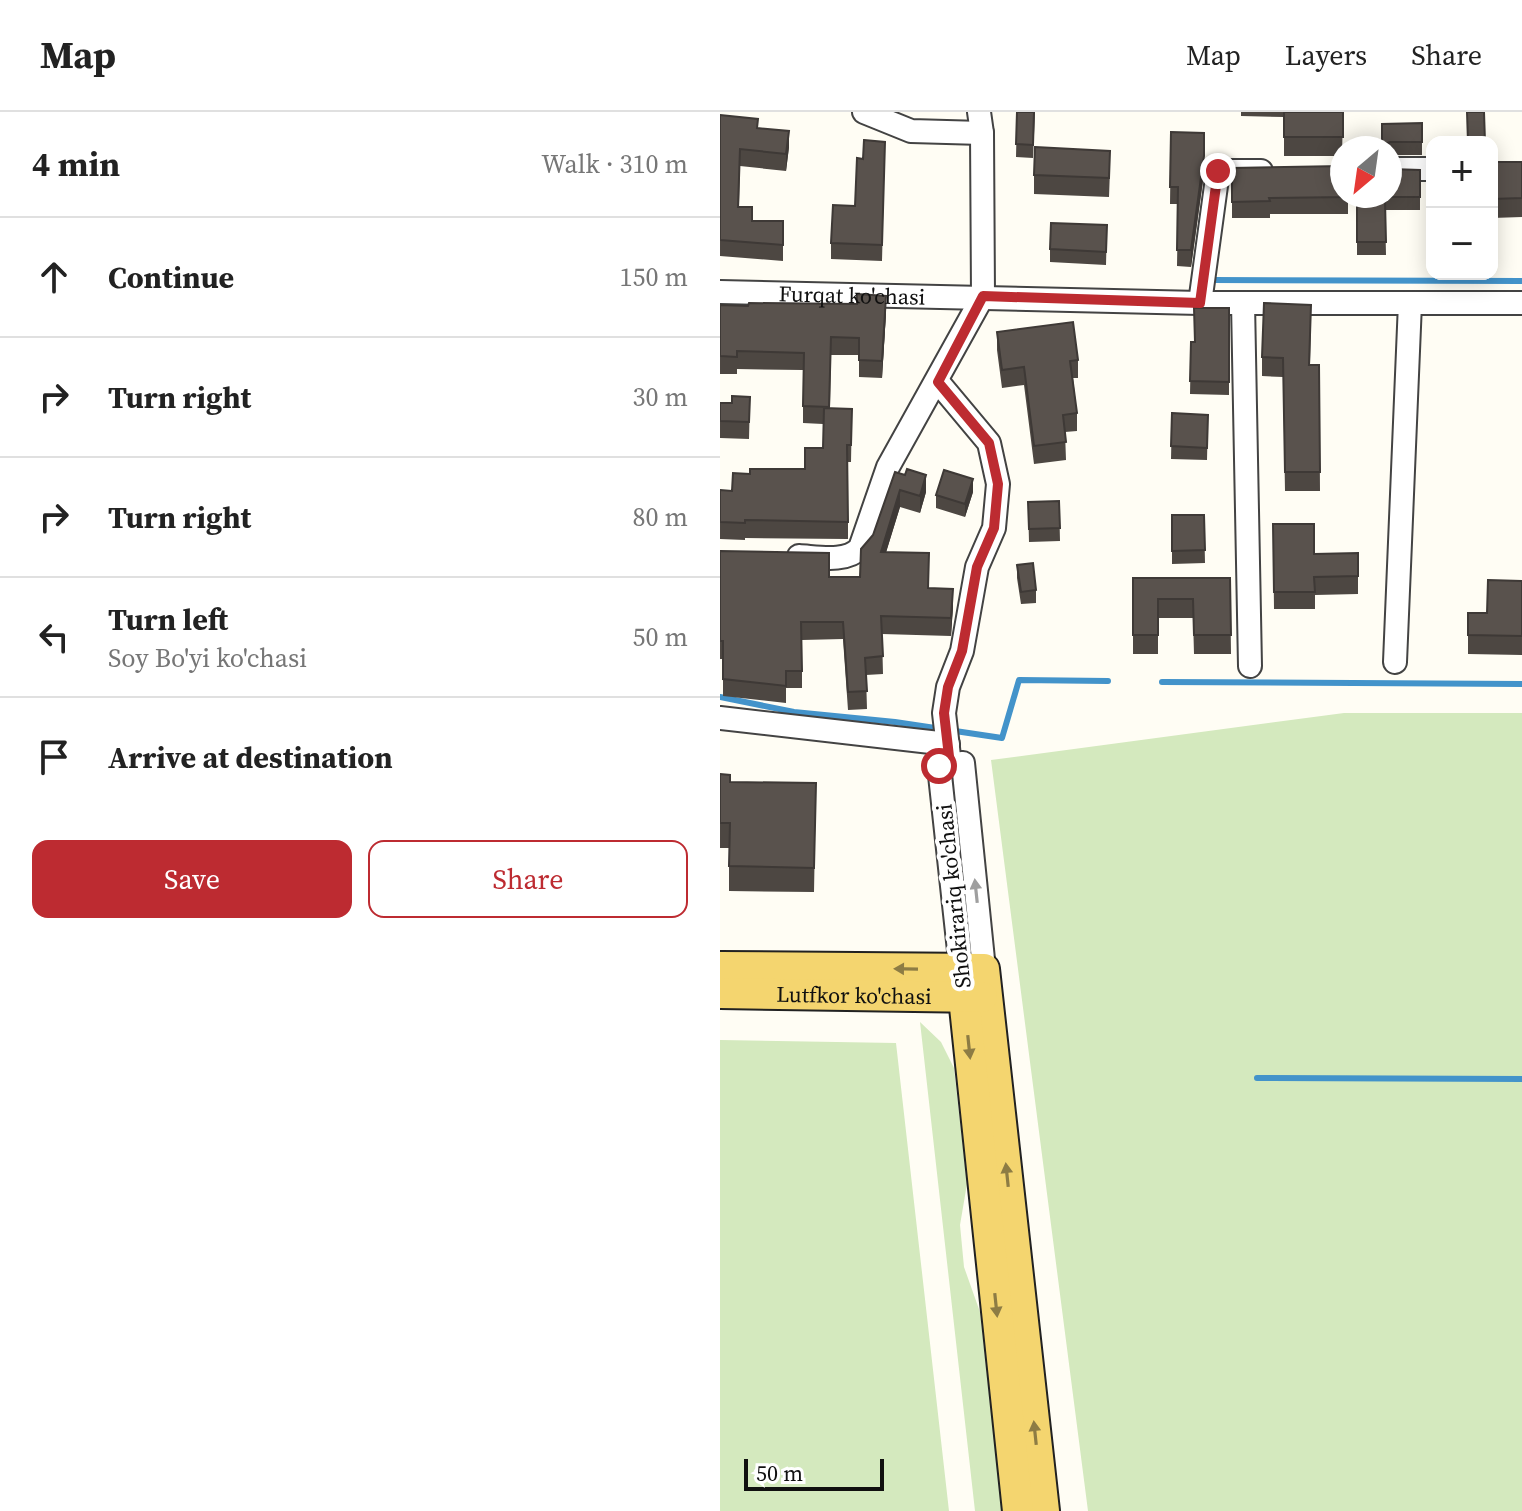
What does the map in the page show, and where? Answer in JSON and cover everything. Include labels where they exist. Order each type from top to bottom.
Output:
[{"type":"main road","name":"Lutfkor ko'chasi","points":[[720,967],[974,983]]},
{"type":"main road","name":"Lutfkor ko'chasi","points":[[720,993],[974,983]]},
{"type":"main road","name":"Shokirariq ko'chasi","points":[[974,983],[1018,1511]]},
{"type":"main road","name":"Shokirariq ko'chasi","points":[[974,983],[1044,1511]]},
{"type":"street","points":[[780,556],[840,557],[854,555],[860,548],[888,467],[905,433],[938,382],[983,296],[981,123],[911,131],[864,112]]},
{"type":"street","points":[[1402,169],[1426,169]]},
{"type":"street","points":[[1200,303],[1218,171],[1280,170]]},
{"type":"street","name":"Furqat ko'chasi","points":[[720,292],[1200,303],[1522,303]]},
{"type":"street","points":[[1243,303],[1250,666]]},
{"type":"street","points":[[1395,662],[1410,303]]},
{"type":"street","points":[[720,718],[949,754],[944,713],[948,687],[962,651],[977,567],[994,528],[998,484],[989,443],[938,382]]},
{"type":"street","name":"Shokirariq ko'chasi","points":[[949,754],[963,763],[974,983]]},
{"type":"green space","points":[[1344,713],[1522,713],[1522,1511],[1088,1511],[991,760]]},
{"type":"green space","points":[[920,1022],[941,1042],[954,1068],[967,1184],[960,1225],[964,1267],[980,1312],[1002,1511],[975,1511]]},
{"type":"green space","points":[[720,1040],[896,1043],[949,1511],[720,1511]]},
{"type":"building","points":[[1017,112],[1034,112],[1033,145],[1016,144]]},
{"type":"building","points":[[1284,112],[1343,112],[1343,136],[1284,137]]},
{"type":"building","points":[[1467,112],[1484,112],[1485,136],[1468,136]]},
{"type":"building","points":[[720,115],[758,119],[757,128],[789,131],[786,154],[740,149],[738,207],[752,207],[752,221],[783,221],[783,245],[720,240]]},
{"type":"building","points":[[1422,123],[1422,142],[1402,142],[1402,136],[1382,136],[1382,124]]},
{"type":"building","points":[[1171,132],[1204,133],[1204,156],[1191,250],[1177,250],[1178,187],[1170,187]]},
{"type":"building","points":[[864,140],[885,142],[882,245],[831,243],[833,205],[855,206],[857,158],[863,159]]},
{"type":"building","points":[[1035,147],[1110,151],[1109,178],[1034,175]]},
{"type":"building","points":[[1498,162],[1522,162],[1522,198],[1498,199]]},
{"type":"building","points":[[1330,166],[1330,197],[1232,202],[1232,168]]},
{"type":"building","points":[[1402,169],[1420,170],[1420,197],[1402,197]]},
{"type":"building","points":[[1357,208],[1385,208],[1386,242],[1357,242]]},
{"type":"building","points":[[1051,223],[1107,225],[1106,252],[1050,249]]},
{"type":"building","points":[[857,294],[886,296],[882,361],[859,360],[859,338],[831,337],[829,407],[803,406],[804,353],[737,351],[737,357],[720,356],[720,305],[857,304]]},
{"type":"building","points":[[1264,303],[1311,305],[1309,365],[1319,365],[1320,472],[1285,472],[1283,358],[1262,357]]},
{"type":"building","points":[[1194,308],[1229,308],[1229,382],[1190,381],[1191,342],[1195,342]]},
{"type":"building","points":[[1073,322],[1078,360],[1070,361],[1077,413],[1063,415],[1066,442],[1034,446],[1024,367],[1002,370],[997,332]]},
{"type":"building","points":[[732,396],[750,397],[749,422],[720,421],[720,403],[732,403]]},
{"type":"building","points":[[824,408],[852,409],[851,445],[847,445],[848,522],[720,522],[720,490],[732,491],[733,473],[750,474],[750,469],[805,469],[805,448],[823,448]]},
{"type":"building","points":[[1172,413],[1208,415],[1207,448],[1171,446]]},
{"type":"building","points":[[907,469],[926,475],[920,496],[900,490],[881,552],[929,553],[928,588],[953,589],[951,618],[881,616],[883,656],[865,658],[867,691],[848,692],[843,622],[801,622],[802,671],[786,671],[786,686],[723,679],[720,551],[829,553],[829,577],[860,577],[861,549],[873,535],[895,472],[905,475]]},
{"type":"building","points":[[944,470],[973,479],[965,504],[936,495]]},
{"type":"building","points":[[1059,501],[1060,528],[1029,529],[1028,502]]},
{"type":"building","points":[[1172,515],[1204,515],[1205,550],[1172,551]]},
{"type":"building","points":[[1273,524],[1314,524],[1314,554],[1358,553],[1358,576],[1314,577],[1315,592],[1274,592]]},
{"type":"building","points":[[1033,563],[1036,590],[1021,592],[1017,565]]},
{"type":"building","points":[[1133,578],[1230,578],[1231,635],[1194,635],[1193,599],[1158,599],[1158,635],[1133,635]]},
{"type":"building","points":[[1488,580],[1522,581],[1522,636],[1468,635],[1468,613],[1487,613]]},
{"type":"building","points":[[720,774],[730,775],[730,782],[816,783],[814,868],[729,866],[730,823],[720,823]]},
{"type":"waterway","points":[[1213,280],[1522,281]]},
{"type":"waterway","points":[[720,697],[794,712],[895,722],[1002,738],[1019,680],[1108,681]]},
{"type":"waterway","points":[[1162,682],[1522,684]]},
{"type":"waterway","points":[[1257,1078],[1522,1079]]},
{"type":"route","points":[[939,766],[950,765],[944,713],[948,687],[962,651],[977,567],[994,528],[998,484],[989,443],[938,382],[983,296],[1200,303],[1218,171]]}]
